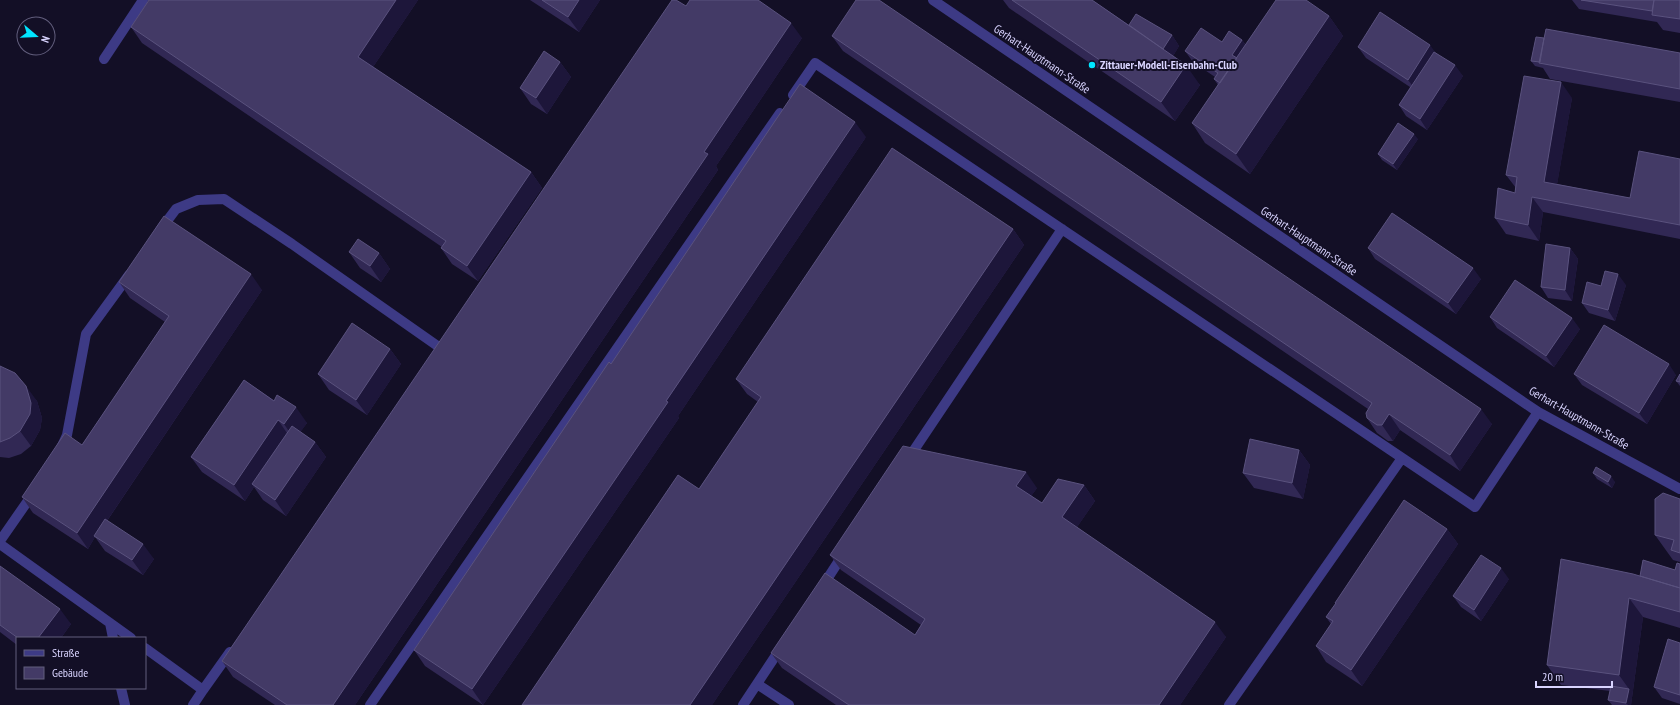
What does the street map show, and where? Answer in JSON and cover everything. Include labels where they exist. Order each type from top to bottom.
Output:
[{"type":"street","points":[[104,59],[144,0]]},
{"type":"street","name":"Gerhart-Hauptmann-Straße","points":[[933,0],[1538,412],[1680,489]]},
{"type":"street","points":[[370,705],[815,63],[1475,507],[1538,412]]},
{"type":"street","points":[[154,240],[176,209],[198,200],[224,199],[292,244],[439,347]]},
{"type":"street","points":[[903,466],[1062,230]]},
{"type":"street","points":[[58,455],[67,435],[86,334],[136,265]]},
{"type":"street","points":[[1229,705],[1402,458]]},
{"type":"street","points":[[38,486],[0,543],[130,637]]},
{"type":"street","points":[[814,598],[850,545]]},
{"type":"street","points":[[110,623],[113,637]]},
{"type":"street","points":[[743,705],[788,638]]},
{"type":"street","points":[[194,705],[234,645]]},
{"type":"street","points":[[146,649],[203,690]]},
{"type":"street","points":[[757,684],[789,705]]},
{"type":"street","points":[[121,689],[124,705]]},
{"type":"building","points":[[149,0],[396,0],[358,57],[531,172],[467,266],[441,248],[446,241],[131,27]]},
{"type":"building","points":[[542,0],[579,0],[568,17]]},
{"type":"building","points":[[672,0],[676,0],[686,6],[690,0],[758,0],[791,23],[704,152],[708,154],[333,705],[287,705],[222,661]]},
{"type":"building","points":[[856,0],[879,0],[1481,409],[1450,455],[1389,414],[1382,425],[1377,425],[1367,418],[1366,413],[1372,403],[832,36]]},
{"type":"building","points":[[1012,0],[1092,0],[1186,65],[1161,102]]},
{"type":"building","points":[[1276,0],[1306,0],[1329,16],[1236,154],[1192,123]]},
{"type":"building","points":[[1581,0],[1654,0],[1652,11]]},
{"type":"building","points":[[1654,0],[1680,0],[1680,19],[1652,15]]},
{"type":"building","points":[[1380,12],[1430,45],[1408,80],[1358,47]]},
{"type":"building","points":[[1136,14],[1172,35],[1163,49],[1129,25]]},
{"type":"building","points":[[1201,28],[1222,42],[1229,31],[1242,40],[1232,55],[1237,58],[1220,83],[1214,79],[1218,73],[1185,51]]},
{"type":"building","points":[[1546,29],[1680,53],[1680,89],[1539,63]]},
{"type":"building","points":[[1536,37],[1544,38],[1540,62],[1531,61]]},
{"type":"building","points":[[544,51],[560,62],[536,98],[520,88]]},
{"type":"building","points":[[1434,52],[1455,65],[1420,119],[1399,105]]},
{"type":"building","points":[[1524,76],[1561,82],[1544,182],[1630,198],[1639,151],[1680,159],[1680,225],[1532,197],[1528,225],[1495,218],[1498,188],[1515,193],[1517,177],[1506,175]]},
{"type":"building","points":[[800,84],[855,122],[666,401],[668,402],[472,689],[414,650],[609,362],[611,364]]},
{"type":"building","points":[[1398,123],[1414,134],[1393,164],[1378,154]]},
{"type":"building","points":[[892,148],[1013,229],[690,705],[522,705],[678,475],[699,489],[761,397],[736,379]]},
{"type":"building","points":[[1392,213],[1473,268],[1448,303],[1368,248]]},
{"type":"building","points":[[164,216],[251,274],[77,533],[22,497],[65,433],[82,445],[169,316],[119,282]]},
{"type":"building","points":[[358,239],[379,253],[370,266],[349,252]]},
{"type":"building","points":[[1546,244],[1570,248],[1565,290],[1541,287]]},
{"type":"building","points":[[1605,271],[1618,274],[1608,310],[1582,303],[1587,282],[1601,286]]},
{"type":"building","points":[[1515,280],[1572,318],[1546,356],[1490,317]]},
{"type":"building","points":[[352,323],[390,349],[356,400],[318,374]]},
{"type":"building","points":[[1604,325],[1669,364],[1639,413],[1574,374]]},
{"type":"building","points":[[0,366],[15,373],[26,386],[31,403],[30,414],[20,431],[10,438],[0,442]]},
{"type":"building","points":[[1680,374],[1680,382],[1676,381]]},
{"type":"building","points":[[244,380],[274,401],[277,395],[296,407],[284,424],[278,420],[234,485],[191,457]]},
{"type":"building","points":[[292,426],[315,442],[275,500],[252,484]]},
{"type":"building","points":[[1250,439],[1299,450],[1292,483],[1243,473]]},
{"type":"building","points":[[903,446],[1026,472],[1016,486],[1042,503],[1058,479],[1084,485],[1062,517],[1215,622],[1159,705],[849,705],[771,653],[825,573],[915,635],[925,619],[830,555]]},
{"type":"building","points":[[1596,467],[1611,476],[1608,482],[1593,473]]},
{"type":"building","points":[[1663,493],[1680,499],[1680,553],[1671,550],[1674,540],[1655,535],[1655,499]]},
{"type":"building","points":[[1404,500],[1447,529],[1351,670],[1316,646],[1333,621],[1326,617]]},
{"type":"building","points":[[105,519],[143,544],[132,560],[94,536]]},
{"type":"building","points":[[1481,555],[1501,568],[1474,610],[1453,596]]},
{"type":"building","points":[[1561,559],[1633,574],[1680,588],[1680,612],[1629,598],[1619,675],[1547,665]]},
{"type":"building","points":[[1643,560],[1675,570],[1677,563],[1680,564],[1680,588],[1640,576]]},
{"type":"building","points":[[0,566],[60,609],[39,637],[17,637],[0,625]]},
{"type":"building","points":[[1668,639],[1680,643],[1680,695],[1654,687]]},
{"type":"building","points":[[1611,686],[1629,689],[1626,703],[1608,700]]},
{"type":"place","name":"Zittauer-Modell-Eisenbahn-Club","points":[[1092,65]]}]
